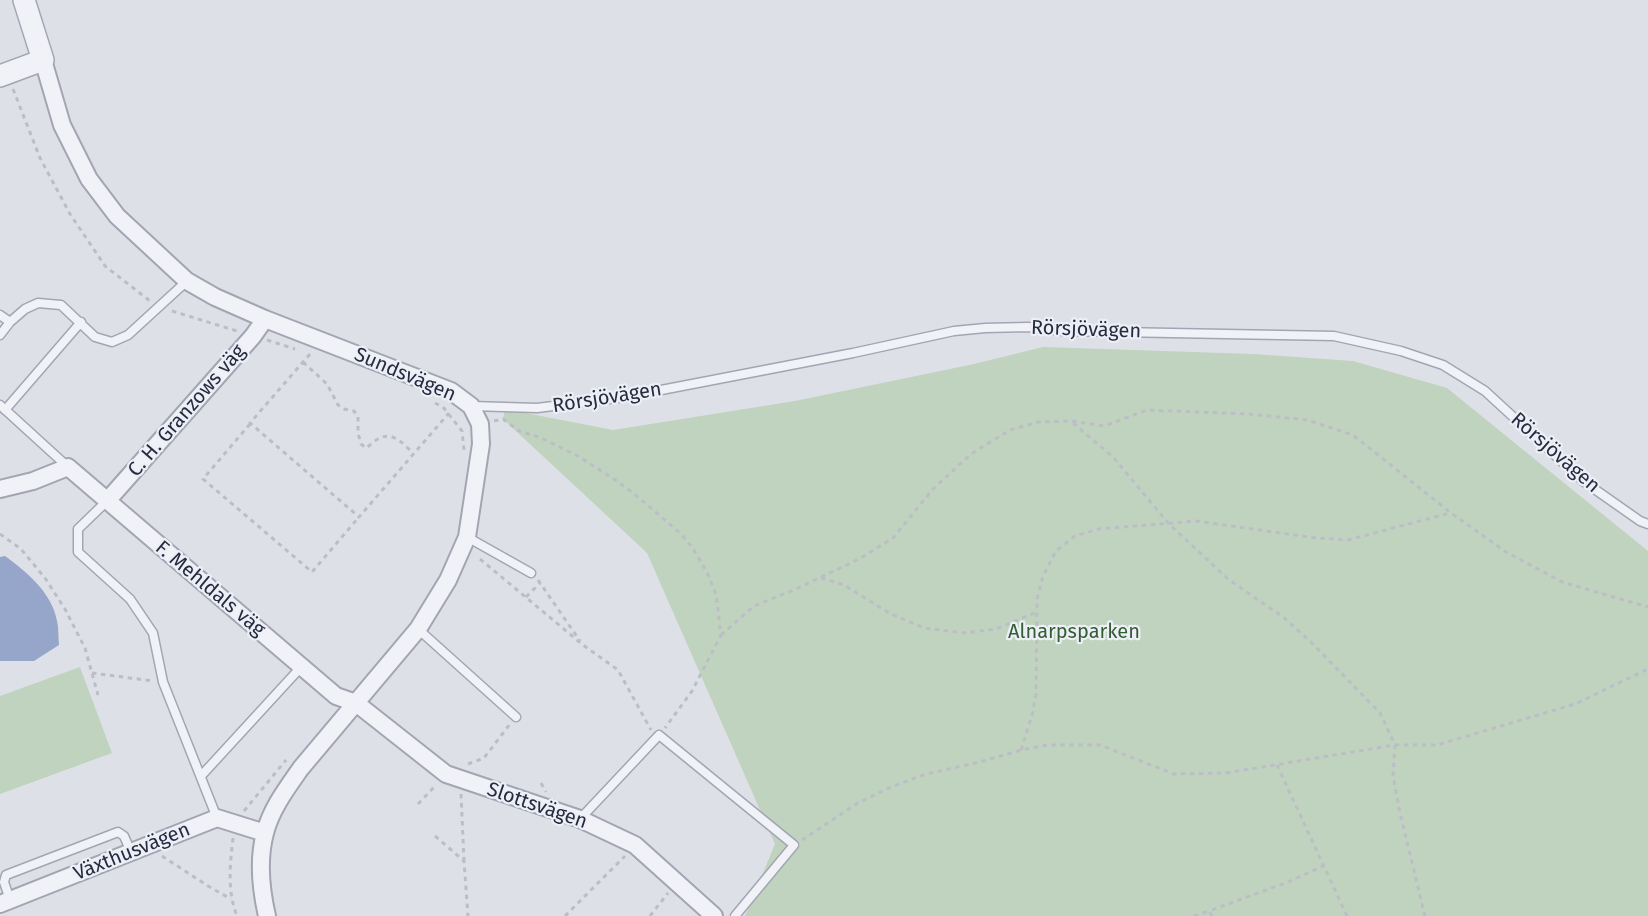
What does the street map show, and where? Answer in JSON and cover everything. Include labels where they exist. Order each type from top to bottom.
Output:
[{"type":"street","points":[[3,75],[43,60],[24,0]]},
{"type":"street","name":"Sundsvägen","points":[[43,60],[62,125],[89,179],[117,216],[187,281],[215,297],[265,319],[441,387],[471,406],[480,424],[481,444],[466,541],[448,580],[418,629],[301,768],[274,811],[265,833],[261,860],[261,881],[267,916]]},
{"type":"street","name":"C. H. Granzows väg","points":[[107,501],[253,336],[265,319]]},
{"type":"street","points":[[0,489],[33,481],[68,467]]},
{"type":"street","name":"F. Mehldals väg","points":[[68,467],[336,696],[356,703]]},
{"type":"street","name":"Slottsvägen","points":[[356,703],[453,777],[580,819],[635,845],[714,916]]},
{"type":"street","points":[[217,818],[265,833]]},
{"type":"street","name":"Växthusvägen","points":[[5,902],[217,818]]},
{"type":"lane","points":[[0,335],[10,322],[25,309],[38,303],[61,305],[95,337],[111,342],[128,334],[187,281]]},
{"type":"lane","points":[[0,315],[10,322]]},
{"type":"lane","points":[[68,467],[2,408],[81,322]]},
{"type":"lane","name":"Rörsjövägen","points":[[471,406],[537,408],[625,397],[954,331],[985,328],[1028,327],[1063,331],[1334,336],[1401,351],[1443,365],[1485,390],[1583,481],[1640,521],[1648,524]]},
{"type":"lane","points":[[107,501],[78,529],[78,552],[130,599],[153,633],[163,682],[217,818]]},
{"type":"lane","points":[[466,541],[531,573]]},
{"type":"lane","points":[[418,629],[516,717]]},
{"type":"lane","points":[[201,776],[302,666]]},
{"type":"lane","points":[[580,819],[657,737],[794,844],[735,916]]},
{"type":"lane","points":[[5,902],[6,875],[118,832],[124,836],[131,852]]},
{"type":"path","points":[[3,75],[40,158],[70,214],[105,266],[159,307],[310,354],[203,479],[312,572],[448,413]]},
{"type":"path","points":[[303,362],[327,384],[338,405],[354,411],[358,416],[358,433],[361,444],[366,448],[377,439],[389,436],[396,438],[413,453]]},
{"type":"path","points":[[427,399],[443,407],[462,431],[464,451]]},
{"type":"path","points":[[466,541],[526,597],[583,645],[618,670],[657,737],[692,691],[721,635],[754,606],[859,559],[893,538],[933,489],[971,454],[1010,430],[1038,422],[1072,421],[1104,426],[1147,410],[1249,414],[1306,420],[1353,435],[1451,513],[1506,552],[1562,582],[1648,607]]},
{"type":"path","points":[[480,424],[503,419],[519,431],[539,437],[578,456],[617,481],[660,514],[692,547],[707,572],[716,594],[721,635]]},
{"type":"path","points":[[1072,421],[1113,457],[1169,524],[1228,579],[1283,618],[1311,642],[1380,713],[1395,745],[1394,776],[1425,916]]},
{"type":"path","points":[[250,423],[359,517]]},
{"type":"path","points":[[1021,750],[1036,694],[1037,599],[1043,576],[1056,551],[1075,536],[1099,529],[1197,521],[1316,538],[1348,540],[1451,513]]},
{"type":"path","points":[[0,534],[21,549],[45,578],[65,609],[85,648],[98,695]]},
{"type":"path","points":[[531,573],[583,645]]},
{"type":"path","points":[[820,577],[844,585],[890,613],[924,628],[965,633],[996,629],[1037,612]]},
{"type":"path","points":[[526,597],[540,583]]},
{"type":"path","points":[[794,844],[858,803],[891,787],[926,774],[1021,750],[1048,745],[1100,745],[1174,774],[1226,773],[1395,745],[1437,745],[1575,704],[1648,669]]},
{"type":"path","points":[[92,672],[163,682]]},
{"type":"path","points":[[418,804],[453,777],[484,758],[516,717]]},
{"type":"path","points":[[1277,765],[1347,916]]},
{"type":"path","points":[[453,777],[464,861],[468,916]]},
{"type":"path","points":[[435,836],[464,861]]},
{"type":"path","points":[[149,845],[165,858],[231,899]]},
{"type":"path","points":[[565,916],[635,845]]},
{"type":"path","points":[[1194,916],[1288,882],[1323,866]]},
{"type":"path","points":[[650,916],[676,882]]},
{"type":"path","points":[[1209,911],[1212,916]]},
{"type":"green space","name":"Alnarpsparken","points":[[1043,347],[1254,354],[1353,361],[1447,388],[1648,551],[1648,916],[745,916],[775,844],[647,553],[503,419],[505,409],[613,430],[795,401],[974,364]]},
{"type":"green space","points":[[80,667],[112,753],[0,794],[0,696]]},
{"type":"water","points":[[5,556],[22,569],[44,592],[50,601],[58,624],[59,645],[34,661],[0,661],[0,557]]}]
